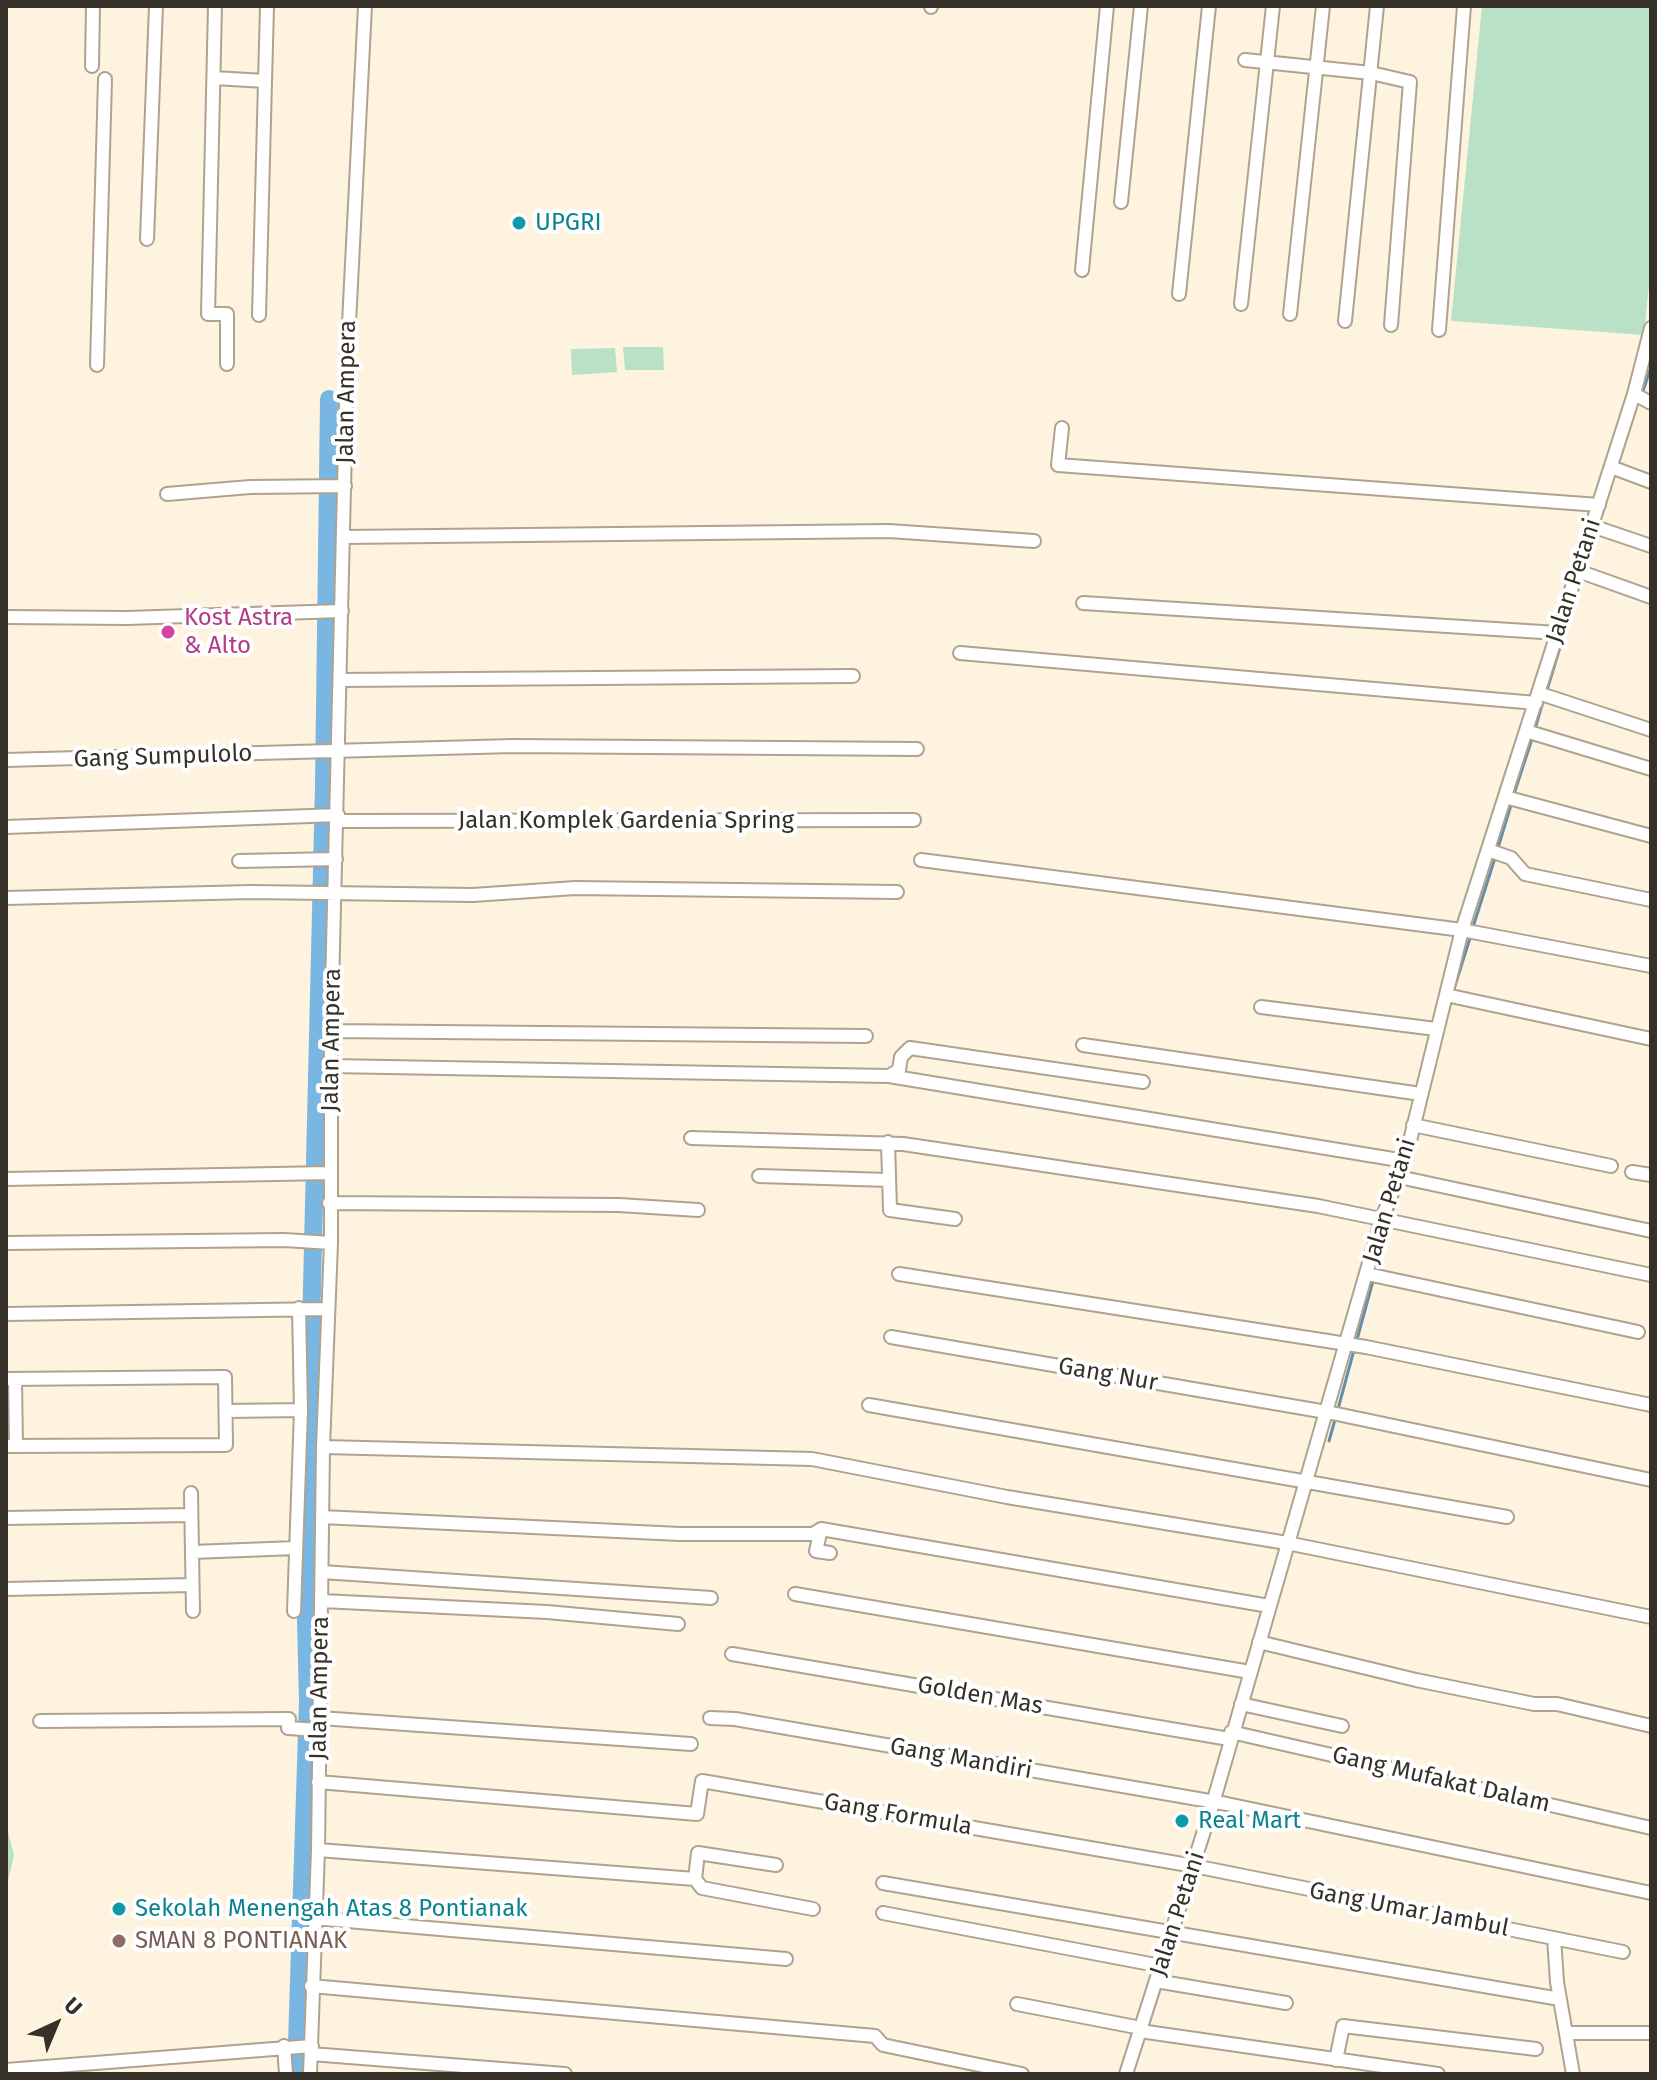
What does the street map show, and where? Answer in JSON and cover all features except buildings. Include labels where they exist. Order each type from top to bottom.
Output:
[{"type":"street","points":[[92,66],[93,6]]},
{"type":"street","points":[[147,239],[156,6]]},
{"type":"street","points":[[215,6],[208,314],[227,314],[227,364]]},
{"type":"street","name":"Jalan Ampera","points":[[310,2074],[313,1918],[318,1850],[318,1782],[313,1727],[322,1601],[323,1447],[313,1309],[328,1244],[329,1203],[324,1173],[331,1066],[333,859],[337,817],[330,752],[340,680],[339,611],[344,537],[342,486],[350,270],[365,6]]},
{"type":"street","points":[[1082,270],[1107,6]]},
{"type":"street","points":[[1121,202],[1141,6]]},
{"type":"street","points":[[1179,294],[1209,6]]},
{"type":"street","points":[[1241,304],[1273,6]]},
{"type":"street","points":[[1290,314],[1323,6]]},
{"type":"street","points":[[1345,321],[1377,6]]},
{"type":"street","points":[[1439,330],[1464,6]]},
{"type":"street","points":[[259,315],[267,7]]},
{"type":"street","points":[[1245,60],[1371,73],[1406,79],[1411,86],[1391,325]]},
{"type":"street","points":[[214,78],[265,81]]},
{"type":"street","points":[[97,365],[105,79]]},
{"type":"street","name":"Jalan Petani","points":[[1126,2074],[1213,1803],[1305,1480],[1355,1345],[1374,1275],[1382,1218],[1403,1178],[1436,1029],[1453,997],[1490,851],[1533,734],[1558,633],[1582,572],[1611,467],[1641,398],[1651,328]]},
{"type":"street","points":[[1062,428],[1058,465],[1599,505]]},
{"type":"street","points":[[1611,467],[1651,482]]},
{"type":"street","points":[[167,494],[342,486]]},
{"type":"street","points":[[1596,527],[1651,546]]},
{"type":"street","points":[[344,537],[889,531],[1034,541]]},
{"type":"street","points":[[1582,572],[1651,597]]},
{"type":"street","points":[[1083,603],[1558,633]]},
{"type":"street","points":[[6,617],[127,618],[339,611]]},
{"type":"street","points":[[960,653],[1542,697],[1651,730]]},
{"type":"street","points":[[340,680],[853,676]]},
{"type":"street","points":[[1533,734],[1651,769]]},
{"type":"street","name":"Gang Sumpulolo","points":[[6,760],[513,746],[917,749]]},
{"type":"street","points":[[1508,798],[1651,836]]},
{"type":"street","name":"Jalan Komplek Gardenia Spring","points":[[6,827],[311,817],[914,820]]},
{"type":"street","points":[[1490,851],[1511,858],[1525,874],[1651,900]]},
{"type":"street","points":[[239,861],[333,859]]},
{"type":"street","points":[[921,860],[1468,931],[1651,966]]},
{"type":"street","points":[[6,898],[209,893],[473,895],[575,888],[897,892]]},
{"type":"street","points":[[1453,997],[1651,1039]]},
{"type":"street","points":[[1261,1007],[1436,1029]]},
{"type":"street","points":[[331,1031],[866,1036]]},
{"type":"street","points":[[1083,1045],[1421,1094]]},
{"type":"street","points":[[889,1076],[899,1070],[901,1057],[910,1048],[1143,1082]]},
{"type":"street","points":[[331,1066],[889,1076],[1405,1161]]},
{"type":"street","points":[[1413,1125],[1611,1166]]},
{"type":"street","points":[[691,1138],[888,1142],[1382,1218],[1651,1275]]},
{"type":"street","points":[[888,1142],[890,1210],[955,1219]]},
{"type":"street","points":[[1632,1172],[1651,1175]]},
{"type":"street","points":[[6,1179],[324,1173]]},
{"type":"street","points":[[759,1176],[889,1180]]},
{"type":"street","points":[[1403,1178],[1651,1231]]},
{"type":"street","points":[[329,1203],[619,1205],[698,1210]]},
{"type":"street","points":[[6,1243],[306,1240],[328,1244]]},
{"type":"street","points":[[899,1274],[1355,1345],[1651,1405]]},
{"type":"street","points":[[1374,1275],[1638,1332]]},
{"type":"street","points":[[6,1314],[313,1309],[301,1410],[294,1611]]},
{"type":"street","name":"Gang Nur","points":[[891,1337],[1328,1413],[1651,1480]]},
{"type":"street","points":[[225,1377],[226,1445],[11,1446],[10,1379],[225,1377]]},
{"type":"street","points":[[869,1405],[1507,1517]]},
{"type":"street","points":[[226,1411],[301,1410]]},
{"type":"street","points":[[323,1447],[812,1459],[1007,1497],[1287,1543],[1651,1617]]},
{"type":"street","points":[[191,1493],[193,1611]]},
{"type":"street","points":[[6,1518],[191,1515]]},
{"type":"street","points":[[322,1517],[680,1534],[813,1534],[821,1529],[847,1529],[1269,1606]]},
{"type":"street","points":[[821,1529],[816,1551],[830,1553]]},
{"type":"street","points":[[192,1552],[296,1548]]},
{"type":"street","points":[[322,1572],[711,1598]]},
{"type":"street","points":[[6,1589],[192,1585]]},
{"type":"street","points":[[795,1594],[1250,1672]]},
{"type":"street","points":[[322,1601],[547,1612],[678,1624]]},
{"type":"street","points":[[1259,1642],[1416,1680],[1534,1704],[1557,1704],[1651,1726]]},
{"type":"street","name":"Golden Mas","points":[[732,1654],[1230,1735]]},
{"type":"street","points":[[1241,1704],[1342,1726]]},
{"type":"street","name":"Gang Mandiri","points":[[710,1718],[735,1719],[1287,1815],[1651,1893]]},
{"type":"street","points":[[40,1721],[289,1719],[288,1728],[691,1744]]},
{"type":"street","name":"Gang Mufakat Dalam","points":[[1230,1735],[1651,1828]]},
{"type":"street","name":"Gang Formula","points":[[318,1782],[697,1814],[702,1781],[1194,1866]]},
{"type":"street","points":[[318,1850],[695,1879]]},
{"type":"street","points":[[776,1865],[698,1853],[695,1879],[702,1888],[813,1909]]},
{"type":"street","name":"Gang Umar Jambul","points":[[1194,1866],[1623,1952]]},
{"type":"street","points":[[883,1883],[1173,1930],[1560,1999]]},
{"type":"street","points":[[883,1913],[1161,1966]]},
{"type":"street","points":[[313,1918],[786,1959]]},
{"type":"street","points":[[1554,1938],[1560,1999],[1573,2074]]},
{"type":"street","points":[[1156,1981],[1286,2003]]},
{"type":"street","points":[[311,1986],[875,2036],[883,2045],[1022,2074]]},
{"type":"street","points":[[1017,2004],[1140,2030],[1438,2074]]},
{"type":"street","points":[[1336,2060],[1343,2026],[1536,2049]]},
{"type":"street","points":[[1566,2033],[1651,2033]]},
{"type":"street","points":[[286,2074],[287,2046]]},
{"type":"street","points":[[6,2070],[287,2046],[565,2074]]},
{"type":"green space","points":[[1482,6],[1651,6],[1651,264],[1644,335],[1451,321]]},
{"type":"green space","points":[[623,347],[663,347],[664,370],[625,370]]},
{"type":"green space","points":[[615,348],[617,372],[572,375],[571,349]]},
{"type":"green space","points":[[6,1824],[14,1855],[6,1890]]},
{"type":"waterway","points":[[1642,394],[1651,367]]},
{"type":"waterway","points":[[296,2074],[308,1701],[305,1580],[324,786],[329,399]]},
{"type":"waterway","points":[[1585,568],[1589,552]]},
{"type":"waterway","points":[[1547,690],[1582,575]]},
{"type":"waterway","points":[[1535,729],[1544,698]]},
{"type":"waterway","points":[[1513,797],[1533,736]]},
{"type":"waterway","points":[[1497,851],[1511,805]]},
{"type":"waterway","points":[[1473,927],[1495,858]]},
{"type":"waterway","points":[[1453,992],[1471,935]]},
{"type":"waterway","points":[[1391,1216],[1397,1196]]},
{"type":"waterway","points":[[1375,1274],[1389,1223]]},
{"type":"waterway","points":[[1356,1343],[1373,1281]]},
{"type":"waterway","points":[[1338,1409],[1354,1350]]},
{"type":"waterway","points":[[1329,1441],[1336,1416]]},
{"type":"place","name":"UPGRI","points":[[519,223]]},
{"type":"place","name":"Kost Astra & Alto","points":[[168,632]]},
{"type":"place","name":"Real Mart","points":[[1182,1821]]},
{"type":"place","name":"Sekolah Menengah Atas 8 Pontianak","points":[[119,1909]]},
{"type":"place","name":"SMAN 8 PONTIANAK","points":[[119,1941]]}]
